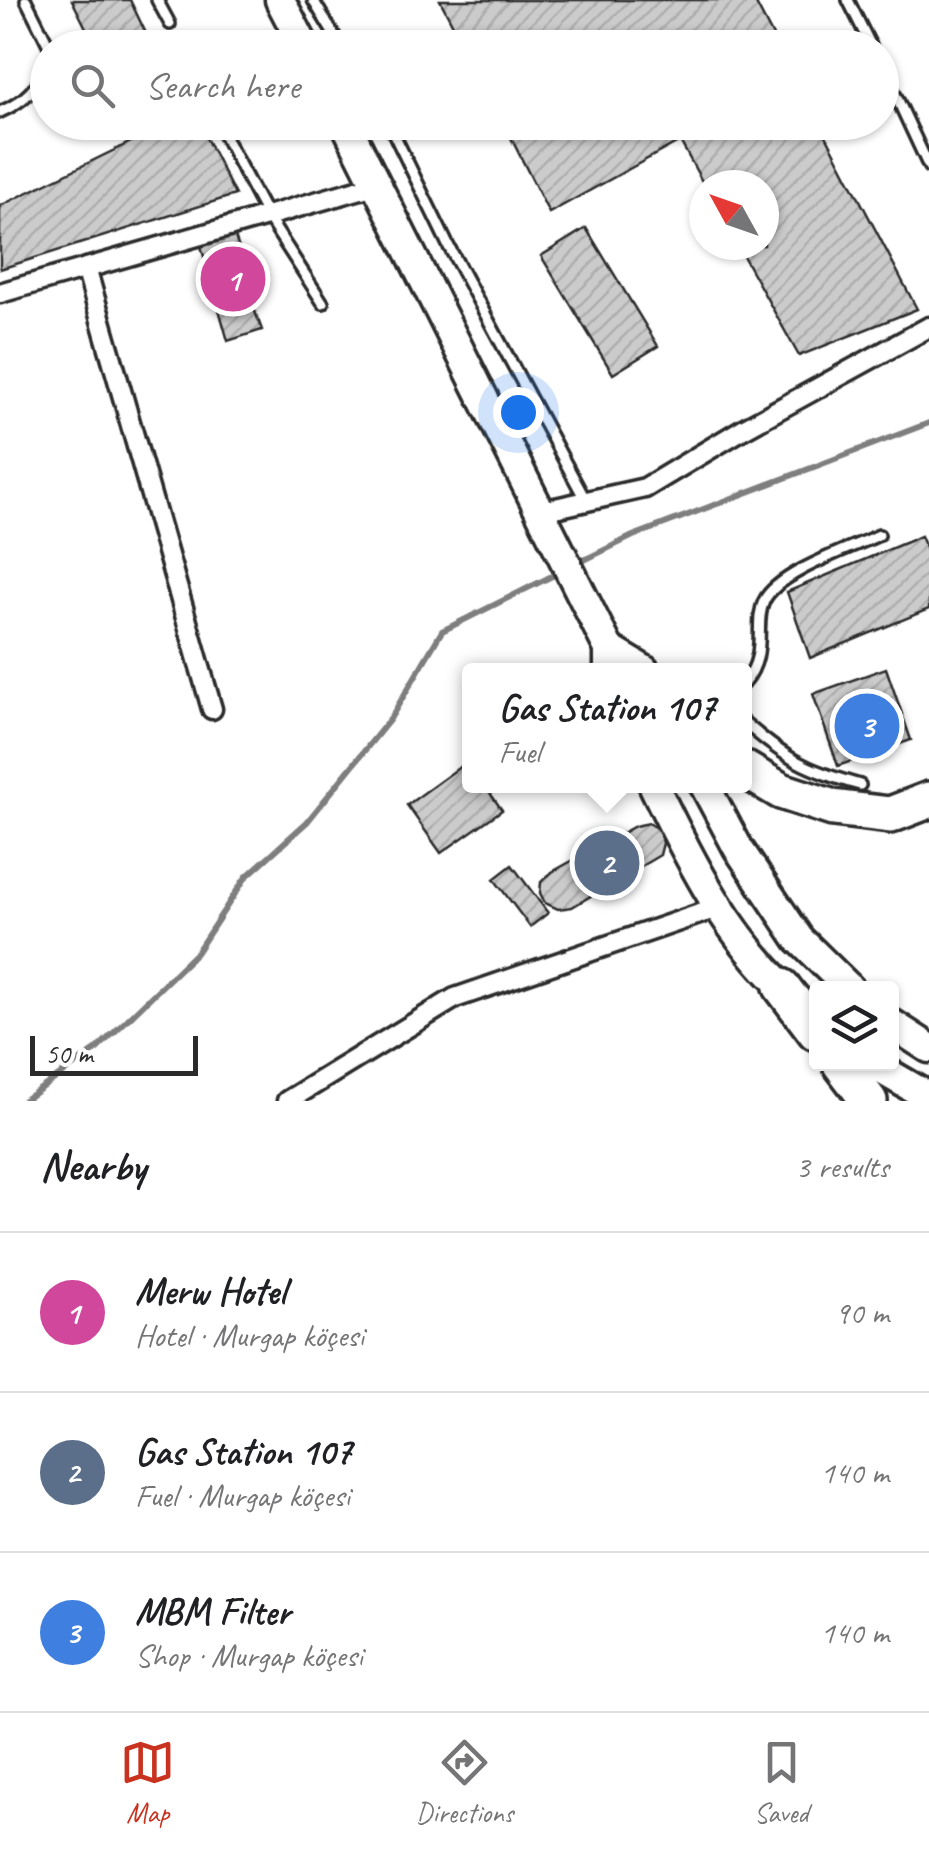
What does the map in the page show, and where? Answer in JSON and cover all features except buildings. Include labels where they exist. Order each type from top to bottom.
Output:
[{"type":"highway","points":[[752,774],[781,790],[833,808],[890,816],[929,800]]},
{"type":"highway","points":[[782,986],[809,1023]]},
{"type":"highway","points":[[846,1071],[869,1101]]},
{"type":"main road","points":[[280,0],[296,30]]},
{"type":"main road","points":[[355,140],[545,521],[609,660]]},
{"type":"main road","points":[[657,793],[717,908],[782,986],[809,1010]]},
{"type":"main road","points":[[709,793],[738,848],[800,939],[842,981]]},
{"type":"main road","points":[[899,1029],[929,1048]]},
{"type":"main road","points":[[884,1071],[929,1097]]},
{"type":"street","points":[[0,293],[378,184]]},
{"type":"street","points":[[86,268],[212,709]]},
{"type":"street","points":[[545,521],[586,501],[645,488],[929,326]]},
{"type":"street","points":[[287,1101],[455,998],[717,908]]},
{"type":"lane","points":[[26,0],[41,30]]},
{"type":"lane","points":[[157,0],[170,24]]},
{"type":"lane","points":[[313,0],[331,30]]},
{"type":"lane","points":[[848,0],[863,30]]},
{"type":"lane","points":[[0,112],[20,104],[30,92]]},
{"type":"lane","points":[[899,102],[929,166]]},
{"type":"lane","points":[[227,140],[322,303]]},
{"type":"lane","points":[[397,140],[448,245],[586,501]]},
{"type":"lane","points":[[752,667],[760,650],[763,602],[781,582],[879,535]]},
{"type":"lane","points":[[752,729],[779,753],[813,772],[860,785]]},
{"type":"waterway","points":[[576,564],[633,536],[929,423]]},
{"type":"waterway","points":[[23,1101],[96,1050],[196,953],[246,877],[307,822],[390,719],[442,631],[560,572]]},
{"type":"place","name":"Merw Hotel","points":[[233,279]]},
{"type":"place","name":"MBM Filter","points":[[867,726]]},
{"type":"place","name":"Gas Station 107","points":[[607,863]]}]
